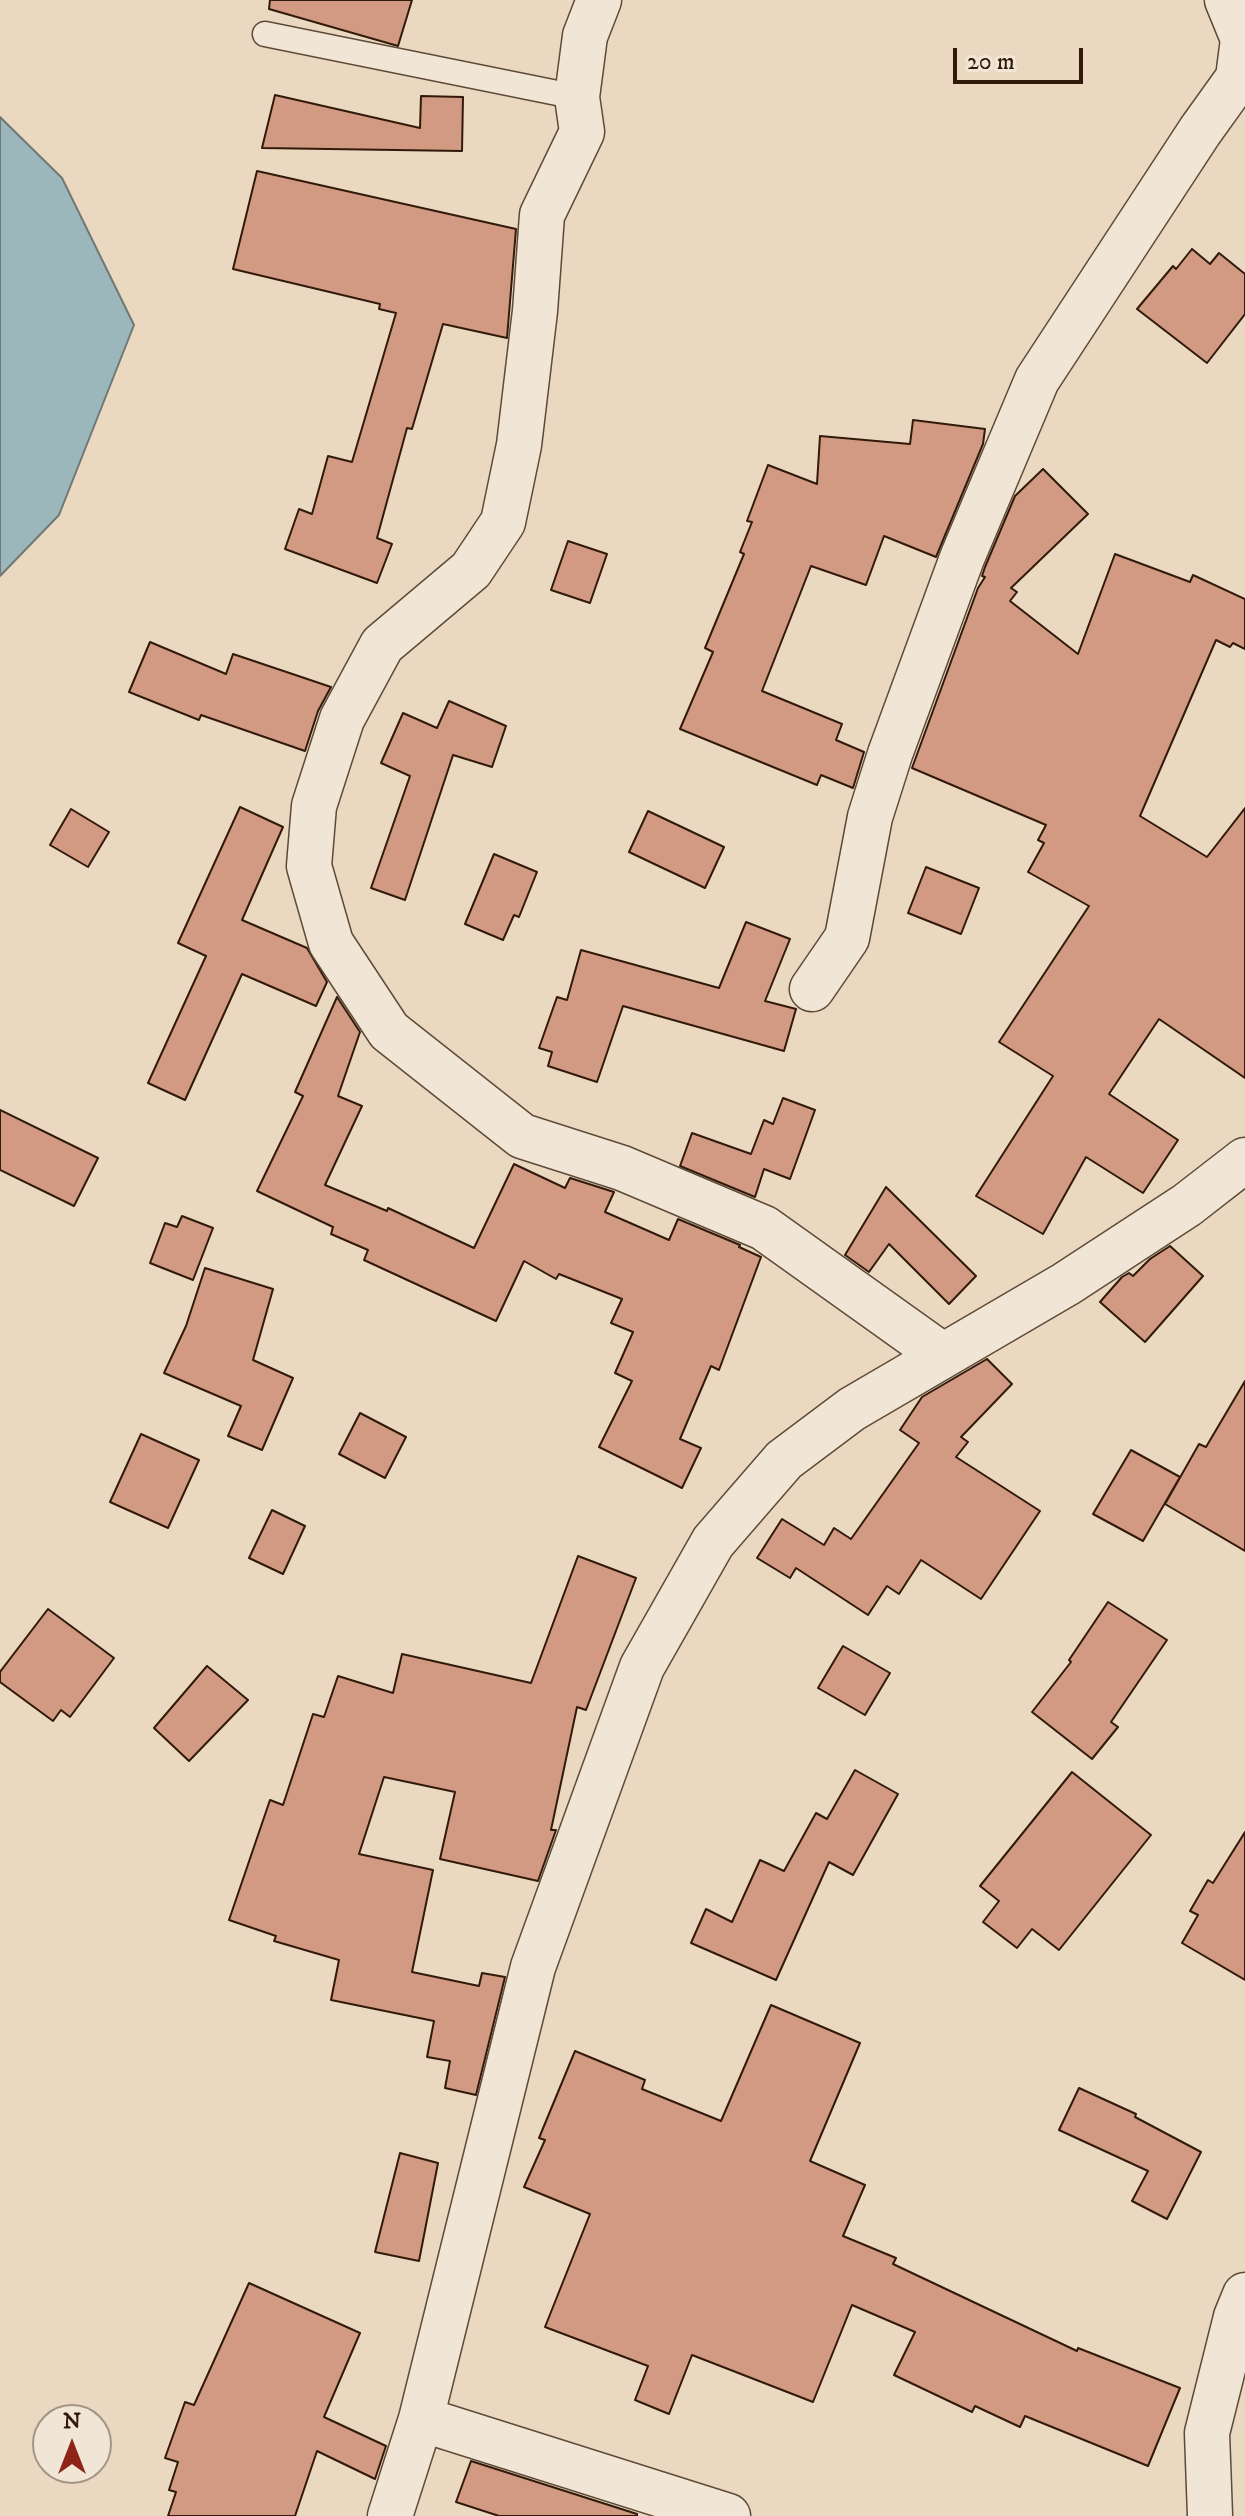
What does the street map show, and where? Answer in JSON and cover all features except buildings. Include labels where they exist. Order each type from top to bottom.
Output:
[{"type":"street","points":[[599,0],[585,36],[577,97],[582,132],[542,215],[535,311],[519,445],[503,522],[471,570],[382,645],[342,719],[314,806],[309,866],[331,943],[389,1031],[522,1136],[622,1168],[764,1228],[942,1355]]},
{"type":"street","points":[[812,989],[847,938],[870,817],[890,754],[962,558],[1037,380],[1238,78],[1243,39],[1227,0]]},
{"type":"street","points":[[390,2516],[421,2419],[533,1967],[642,1667],[713,1542],[784,1460],[852,1409],[1117,1252],[1187,1205],[1245,1160]]},
{"type":"street","points":[[1210,2516],[1207,2433],[1236,2317],[1245,2295]]},
{"type":"street","points":[[421,2419],[728,2516]]},
{"type":"lane","points":[[265,34],[577,97]]},
{"type":"water","points":[[0,117],[62,178],[134,325],[59,515],[0,576]]}]
